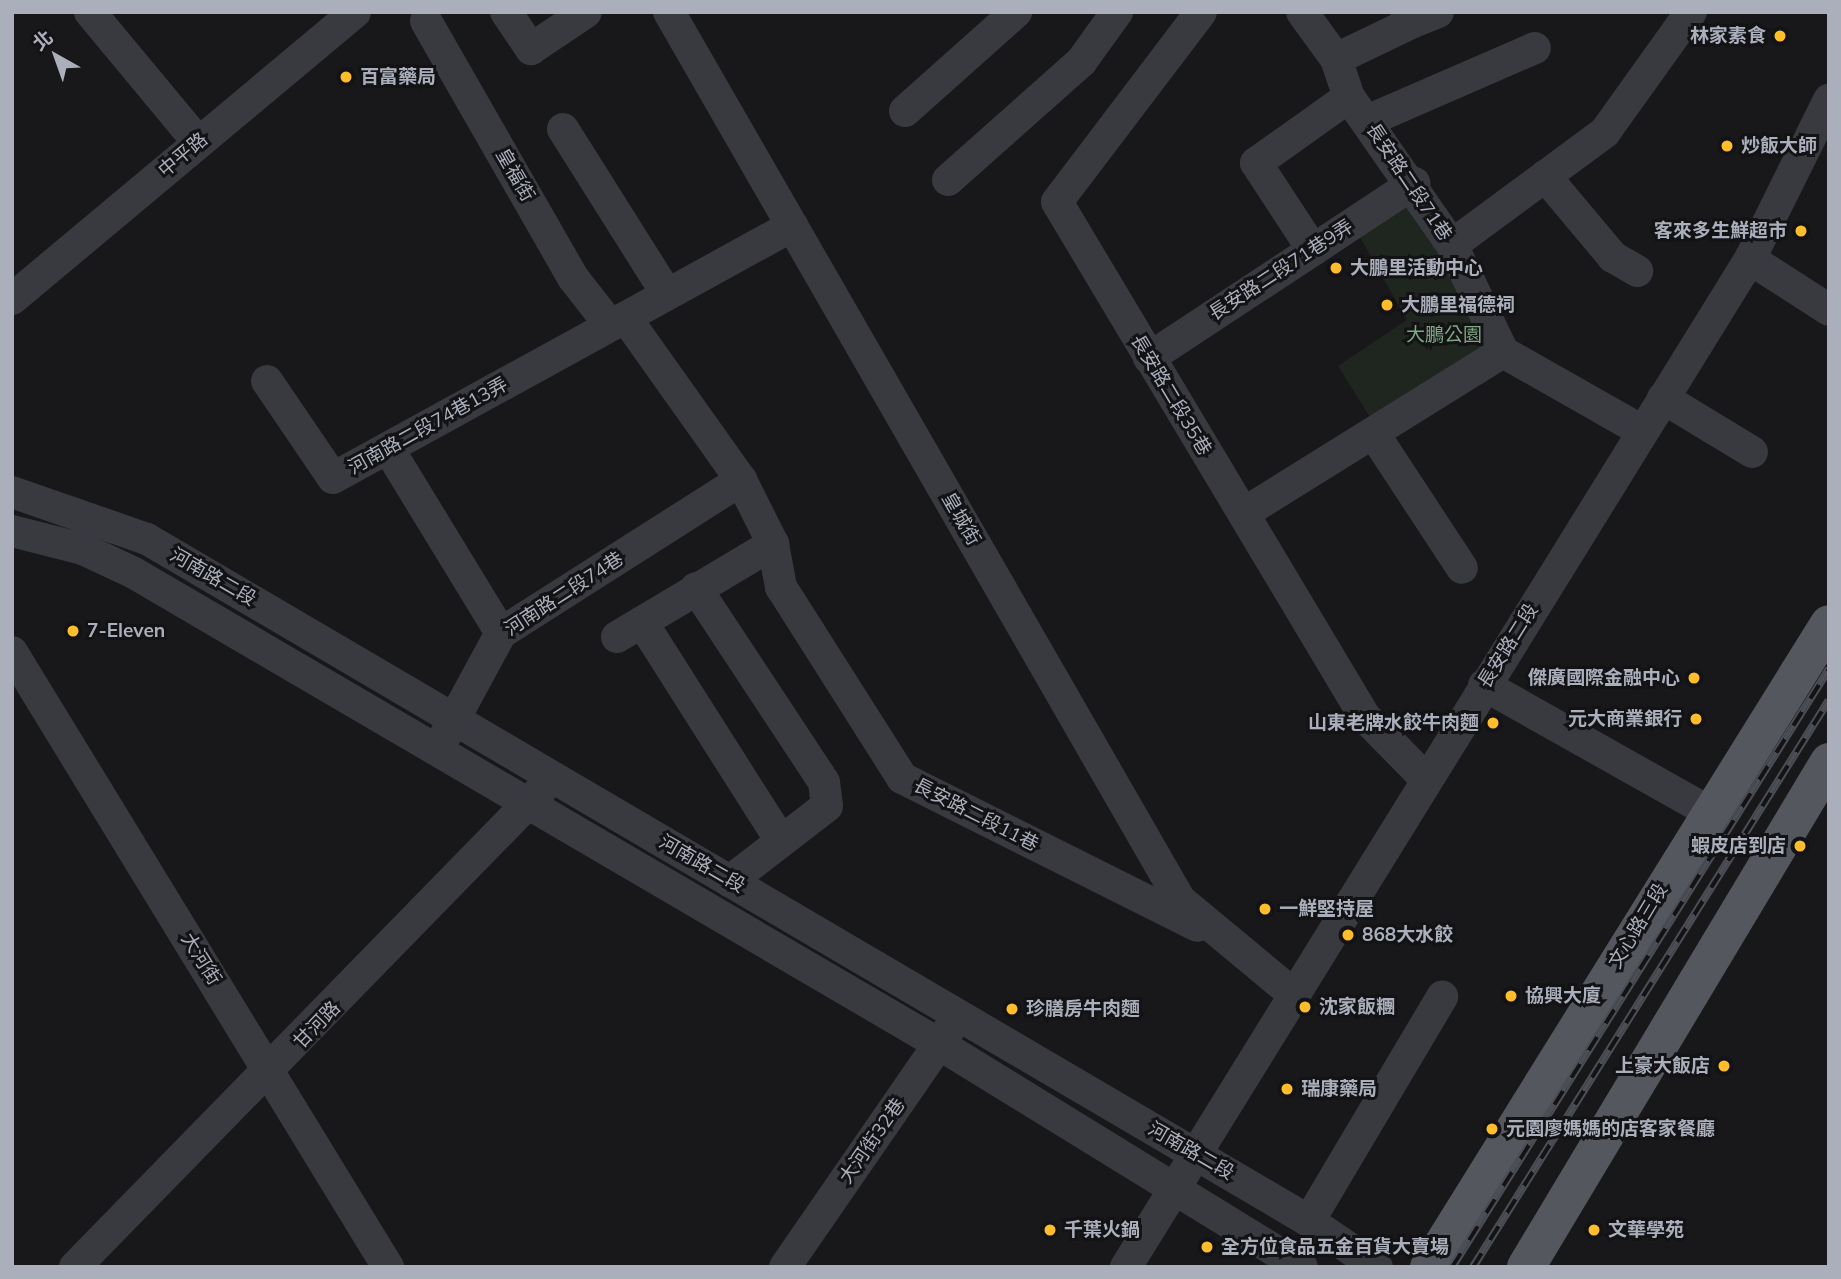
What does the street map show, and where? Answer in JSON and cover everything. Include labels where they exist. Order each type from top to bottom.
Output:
[{"type":"main road","name":"文心路三段","points":[[1429,1267],[1708,811],[1829,624]]},
{"type":"main road","points":[[1526,1267],[1829,762]]},
{"type":"street","points":[[90,12],[198,142]]},
{"type":"street","name":"中平路","points":[[12,299],[355,12]]},
{"type":"street","points":[[506,12],[531,49],[586,12]]},
{"type":"street","points":[[905,111],[1016,12]]},
{"type":"street","points":[[948,180],[1081,62],[1117,12]]},
{"type":"street","name":"長安路二段35巷","points":[[1201,12],[1057,202],[1365,717],[1426,779]]},
{"type":"street","name":"長安路二段71巷","points":[[1302,12],[1336,59],[1358,109],[1414,183],[1452,245],[1503,352]]},
{"type":"street","points":[[1452,245],[1605,132],[1691,12]]},
{"type":"street","points":[[1336,59],[1419,16]]},
{"type":"street","name":"皇城街","points":[[681,17],[792,226],[1180,900],[1217,936],[1292,993]]},
{"type":"street","name":"皇福街","points":[[426,21],[574,279],[618,322],[741,480]]},
{"type":"street","points":[[1313,250],[1256,163],[1358,109],[1535,48]]},
{"type":"street","name":"長安路二段","points":[[1126,1267],[1193,1153],[1749,259],[1829,100]]},
{"type":"street","points":[[563,129],[667,294]]},
{"type":"street","points":[[1545,176],[1613,257],[1637,271]]},
{"type":"street","name":"長安路二段71巷9弄","points":[[1149,358],[1414,183]]},
{"type":"street","name":"河南路二段74巷13弄","points":[[267,381],[333,478],[792,226]]},
{"type":"street","points":[[1749,259],[1829,310]]},
{"type":"street","points":[[1244,513],[1503,352],[1642,431]]},
{"type":"street","points":[[1663,398],[1752,452]]},
{"type":"street","points":[[1374,433],[1462,568]]},
{"type":"street","points":[[388,448],[501,633]]},
{"type":"street","name":"長安路二段11巷","points":[[741,480],[774,544],[780,587],[902,778],[1217,936]]},
{"type":"street","name":"河南路二段74巷","points":[[435,752],[501,633],[741,480]]},
{"type":"street","name":"河南路二段","points":[[12,492],[147,539],[1309,1221],[1377,1267]]},
{"type":"street","name":"河南路二段","points":[[12,531],[83,549],[127,569],[435,752],[939,1044],[1174,1184],[1302,1267]]},
{"type":"street","points":[[774,544],[629,629],[781,841]]},
{"type":"street","points":[[696,588],[824,782],[827,806],[730,881]]},
{"type":"street","name":"大河街","points":[[12,652],[271,1072],[387,1267]]},
{"type":"street","points":[[1484,685],[1708,811]]},
{"type":"street","name":"甘河路","points":[[75,1267],[271,1072],[530,806],[552,776]]},
{"type":"street","points":[[1309,1221],[1442,997]]},
{"type":"street","name":"大河街32巷","points":[[785,1267],[959,1015]]},
{"type":"green space","name":"大鵬公園","points":[[1412,192],[1494,349],[1375,425],[1338,366],[1407,320],[1355,228]]},
{"type":"railway","points":[[1452,1267],[1829,669]]},
{"type":"railway","points":[[1473,1267],[1829,700]]},
{"type":"place","name":"林家素食","points":[[1780,36]]},
{"type":"place","name":"百富藥局","points":[[346,77]]},
{"type":"place","name":"炒飯大師","points":[[1727,146]]},
{"type":"place","name":"客來多生鮮超市","points":[[1801,231]]},
{"type":"place","name":"大鵬里活動中心","points":[[1336,268]]},
{"type":"place","name":"大鵬里福德祠","points":[[1387,305]]},
{"type":"place","name":"7-Eleven","points":[[73,631]]},
{"type":"place","name":"傑廣國際金融中心","points":[[1694,678]]},
{"type":"place","name":"元大商業銀行","points":[[1696,719]]},
{"type":"place","name":"山東老牌水餃牛肉麵","points":[[1493,723]]},
{"type":"place","name":"蝦皮店到店","points":[[1800,846]]},
{"type":"place","name":"一鮮堅持屋","points":[[1265,909]]},
{"type":"place","name":"868大水餃","points":[[1348,935]]},
{"type":"place","name":"協興大廈","points":[[1511,996]]},
{"type":"place","name":"沈家飯糰","points":[[1305,1007]]},
{"type":"place","name":"珍膳房牛肉麵","points":[[1012,1009]]},
{"type":"place","name":"上豪大飯店","points":[[1724,1066]]},
{"type":"place","name":"瑞康藥局","points":[[1287,1089]]},
{"type":"place","name":"元園廖媽媽的店客家餐廳","points":[[1492,1129]]},
{"type":"place","name":"千葉火鍋","points":[[1050,1230]]},
{"type":"place","name":"文華學苑","points":[[1594,1230]]},
{"type":"place","name":"全方位食品五金百貨大賣場","points":[[1207,1247]]}]
